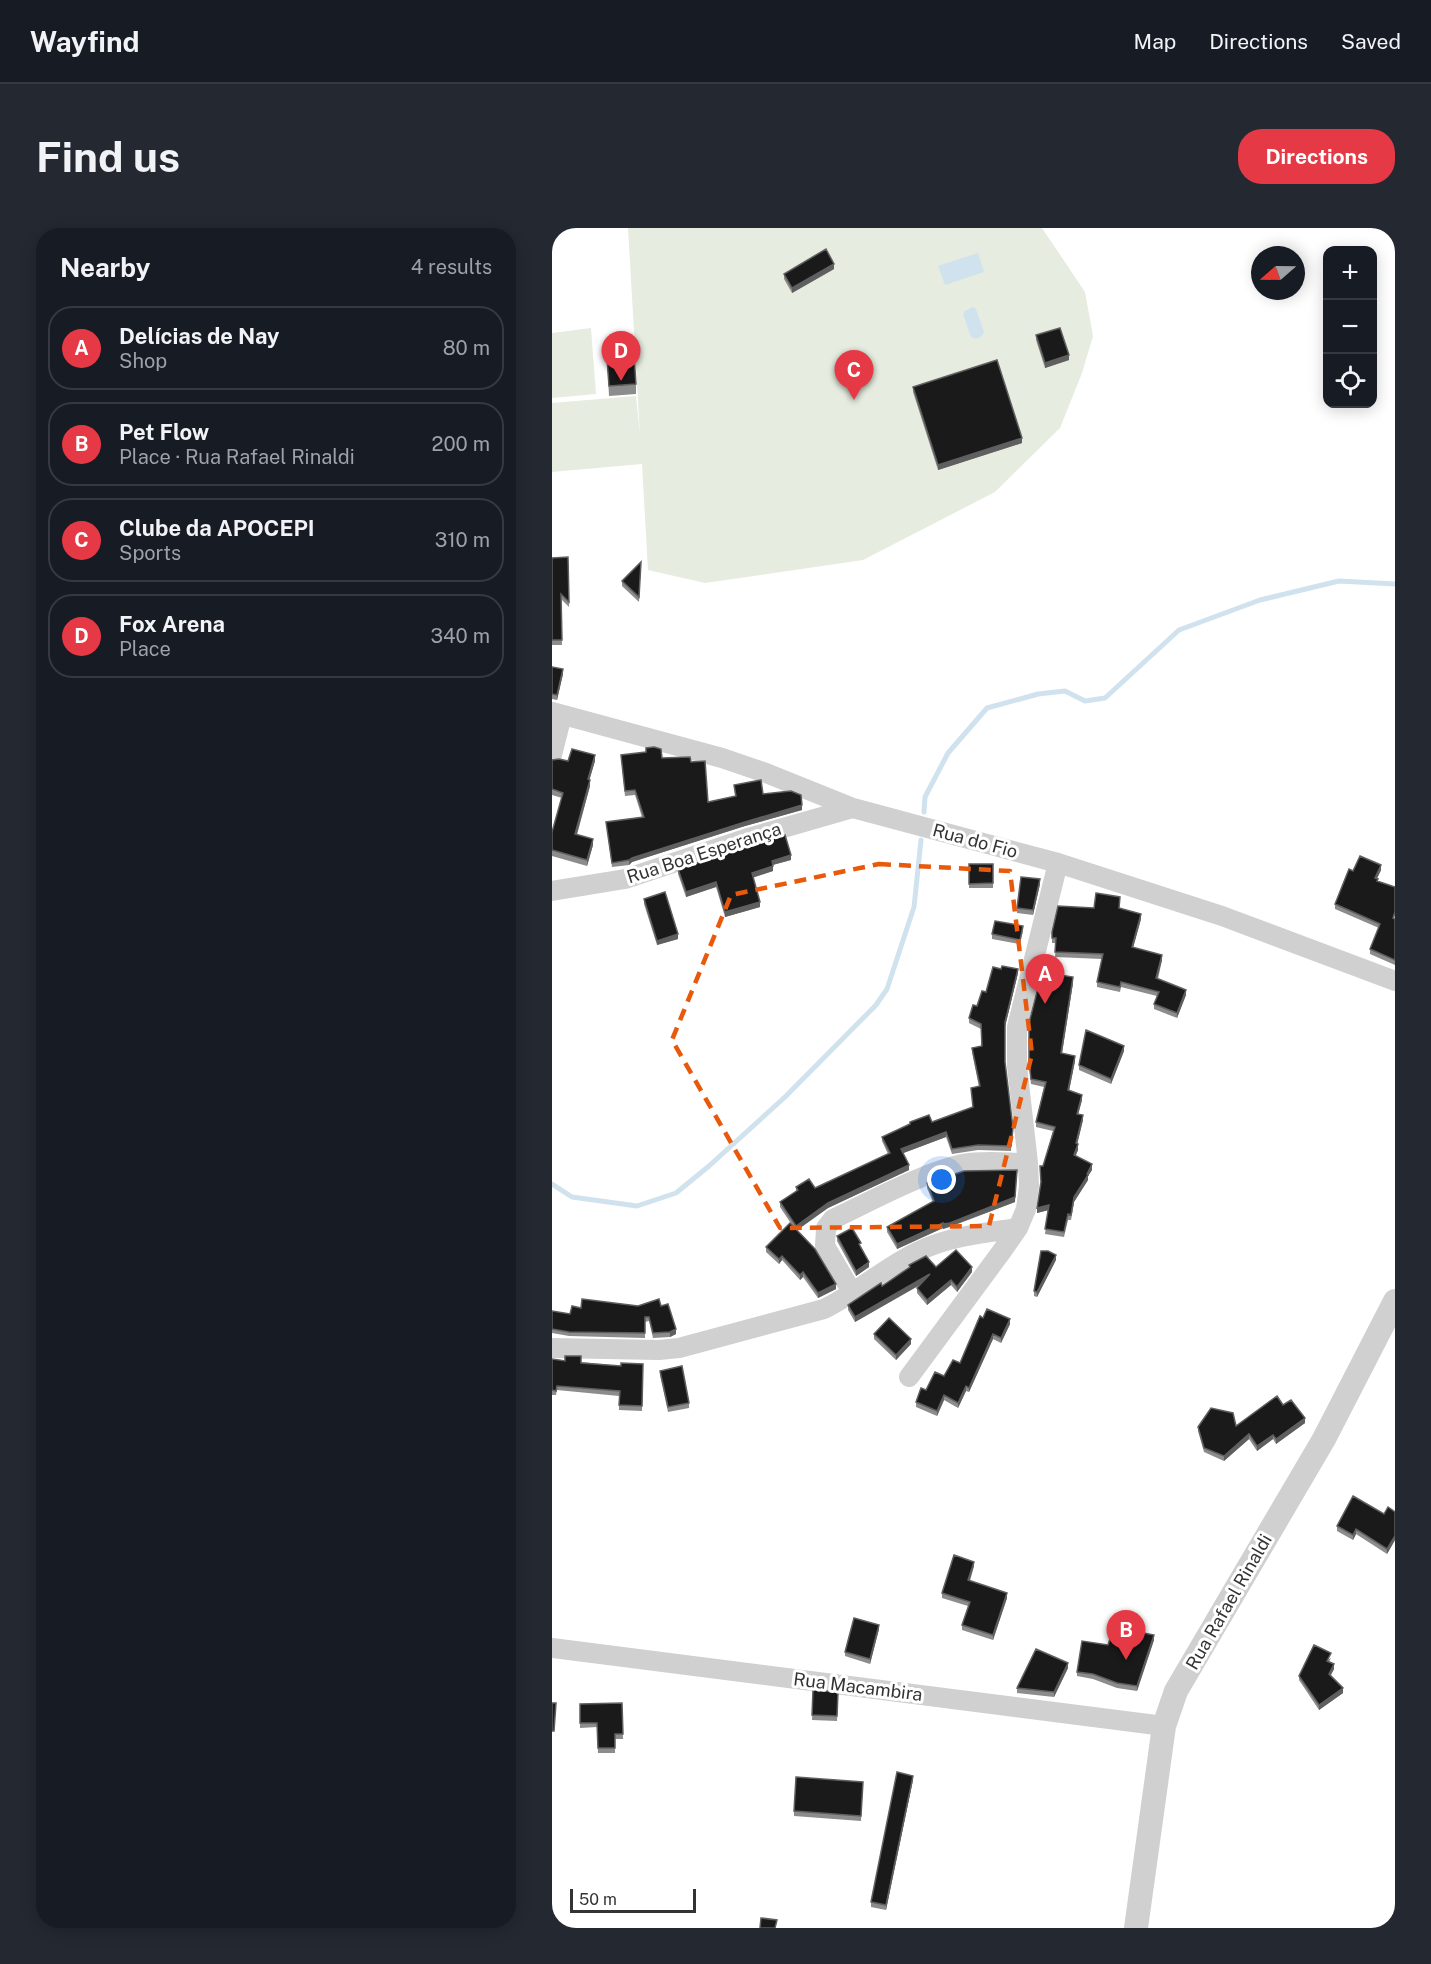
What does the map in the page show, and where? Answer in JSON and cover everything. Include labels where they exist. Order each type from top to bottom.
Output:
[{"type":"street","points":[[552,755],[557,713]]},
{"type":"street","name":"Rua do Fio","points":[[557,713],[722,758],[854,808],[1058,863],[1222,916],[1395,981]]},
{"type":"street","name":"Rua Boa Esperança","points":[[552,891],[625,879],[748,838],[854,808]]},
{"type":"street","points":[[909,1377],[1018,1228],[1026,1209],[1029,1186],[1028,1163],[1017,1066],[1017,1027],[1058,863]]},
{"type":"street","points":[[852,1292],[825,1246],[826,1228],[833,1219],[914,1182],[962,1164],[1028,1163]]},
{"type":"street","points":[[552,1348],[638,1351],[679,1348],[824,1309],[840,1302],[852,1292],[918,1251],[942,1241],[1018,1228]]},
{"type":"street","name":"Rua Rafael Rinaldi","points":[[1136,1928],[1164,1726],[1176,1691],[1324,1439],[1395,1301]]},
{"type":"street","name":"Rua Macambira","points":[[552,1648],[1164,1726]]},
{"type":"highlighted area","points":[[879,864],[1010,871],[1032,1054],[989,1226],[780,1228],[672,1040],[731,895]]},
{"type":"shaded area","points":[[628,228],[1042,228],[1085,292],[1093,336],[1082,373],[1060,428],[995,492],[863,560],[705,583],[648,570],[642,464],[552,472],[552,403],[636,396],[640,435]]},
{"type":"shaded area","points":[[591,328],[596,394],[552,398],[552,333]]},
{"type":"water","points":[[978,253],[984,272],[945,285],[938,266]]},
{"type":"water","points":[[973,307],[976,309],[984,332],[977,338],[971,337],[963,314]]},
{"type":"building","points":[[826,249],[834,264],[792,288],[784,274]]},
{"type":"building","points":[[1060,328],[1069,355],[1045,363],[1036,335]]},
{"type":"building","points":[[634,356],[636,384],[609,386],[607,358]]},
{"type":"building","points":[[997,360],[1022,438],[938,465],[913,387]]},
{"type":"building","points":[[568,557],[569,602],[561,594],[562,640],[552,640],[552,558]]},
{"type":"building","points":[[641,562],[639,597],[622,581]]},
{"type":"building","points":[[552,667],[563,669],[557,695],[552,694]]},
{"type":"building","points":[[646,748],[661,749],[662,758],[690,757],[691,762],[705,761],[708,802],[736,796],[734,785],[761,780],[763,794],[791,791],[801,795],[802,805],[629,860],[612,863],[606,822],[644,817],[635,790],[625,791],[621,755],[646,752]]},
{"type":"building","points":[[572,749],[595,755],[575,834],[593,839],[587,860],[552,850],[552,832],[563,793],[552,789],[552,760],[568,761]]},
{"type":"building","points":[[785,835],[791,855],[772,861],[773,866],[752,873],[760,902],[725,912],[716,882],[686,892],[678,869]]},
{"type":"building","points":[[1360,856],[1381,865],[1375,878],[1378,879],[1377,881],[1395,887],[1393,918],[1395,919],[1395,960],[1370,949],[1380,924],[1335,904],[1349,869],[1353,871]]},
{"type":"building","points":[[969,864],[993,864],[993,883],[969,884]]},
{"type":"building","points":[[1021,877],[1040,879],[1033,910],[1017,908]]},
{"type":"building","points":[[665,892],[678,934],[657,941],[644,899]]},
{"type":"building","points":[[1096,893],[1120,897],[1119,908],[1141,914],[1132,947],[1162,955],[1156,978],[1186,990],[1177,1013],[1154,1004],[1159,992],[1121,982],[1120,987],[1097,982],[1103,954],[1055,952],[1056,938],[1052,938],[1052,932],[1058,906],[1094,908]]},
{"type":"building","points":[[995,921],[1023,926],[1020,940],[992,934]]},
{"type":"building","points":[[1002,966],[1018,969],[1005,1022],[1005,1062],[1013,1128],[1011,1146],[978,1145],[952,1149],[946,1132],[901,1149],[909,1165],[828,1203],[796,1226],[780,1202],[798,1190],[796,1187],[809,1179],[815,1188],[890,1153],[882,1137],[910,1122],[929,1115],[932,1122],[973,1107],[971,1088],[980,1086],[972,1048],[982,1046],[981,1024],[969,1018],[973,1005],[977,1006],[982,991],[986,992],[993,967],[1001,969]]},
{"type":"building","points":[[1042,972],[1073,977],[1061,1053],[1075,1056],[1068,1090],[1082,1095],[1077,1114],[1083,1115],[1074,1155],[1092,1164],[1074,1197],[1071,1215],[1068,1214],[1064,1232],[1045,1229],[1049,1205],[1037,1208],[1041,1182],[1040,1166],[1043,1166],[1055,1127],[1036,1122],[1046,1082],[1031,1079],[1029,1060],[1029,1023]]},
{"type":"building","points":[[1086,1030],[1124,1046],[1111,1079],[1079,1065]]},
{"type":"building","points":[[1017,1170],[1015,1197],[950,1223],[943,1223],[897,1244],[887,1227],[934,1201],[927,1183],[964,1171]]},
{"type":"building","points":[[790,1223],[815,1249],[836,1284],[818,1293],[803,1272],[800,1275],[782,1256],[779,1259],[766,1247]]},
{"type":"building","points":[[852,1228],[869,1262],[856,1271],[837,1236]]},
{"type":"building","points":[[956,1250],[972,1267],[957,1287],[951,1280],[927,1300],[917,1288],[930,1274],[855,1317],[848,1305],[881,1283],[882,1286],[910,1267],[909,1265],[926,1256],[936,1267]]},
{"type":"building","points":[[1041,1251],[1048,1251],[1056,1255],[1037,1292],[1034,1291]]},
{"type":"building","points":[[582,1299],[638,1306],[659,1299],[661,1306],[668,1304],[676,1329],[670,1332],[653,1333],[649,1317],[645,1317],[645,1333],[569,1332],[552,1329],[552,1311],[570,1314],[572,1306],[581,1308]]},
{"type":"building","points":[[987,1309],[1010,1319],[1001,1338],[993,1334],[969,1388],[966,1386],[958,1403],[944,1395],[937,1411],[916,1402],[921,1388],[926,1390],[935,1372],[944,1376],[953,1360],[960,1363],[980,1316],[983,1318]]},
{"type":"building","points":[[889,1318],[911,1339],[896,1355],[874,1334]]},
{"type":"building","points":[[565,1356],[581,1356],[581,1363],[621,1366],[621,1363],[643,1364],[642,1406],[619,1405],[620,1391],[557,1386],[556,1391],[552,1390],[552,1359],[565,1361]]},
{"type":"building","points":[[682,1366],[689,1403],[668,1407],[660,1371]]},
{"type":"building","points":[[1277,1396],[1283,1405],[1291,1400],[1305,1418],[1276,1439],[1273,1435],[1257,1446],[1249,1434],[1224,1456],[1204,1448],[1198,1427],[1211,1408],[1233,1413],[1236,1426]]},
{"type":"building","points":[[1353,1496],[1384,1514],[1388,1507],[1395,1512],[1395,1536],[1387,1549],[1356,1529],[1353,1535],[1337,1526]]},
{"type":"building","points":[[954,1555],[974,1562],[968,1580],[1007,1593],[993,1635],[962,1625],[970,1602],[942,1593]]},
{"type":"building","points":[[854,1618],[879,1625],[870,1659],[845,1652]]},
{"type":"building","points":[[1114,1627],[1154,1635],[1137,1686],[1077,1672],[1082,1641],[1108,1645]]},
{"type":"building","points":[[1314,1645],[1331,1653],[1327,1661],[1334,1664],[1329,1674],[1343,1688],[1319,1705],[1299,1676]]},
{"type":"building","points":[[1036,1649],[1068,1663],[1054,1692],[1017,1688]]},
{"type":"building","points":[[813,1690],[838,1692],[837,1716],[812,1715]]},
{"type":"building","points":[[552,1703],[556,1703],[554,1731],[552,1731]]},
{"type":"building","points":[[622,1703],[623,1734],[615,1734],[615,1748],[598,1748],[597,1723],[580,1723],[580,1704]]},
{"type":"building","points":[[897,1772],[913,1776],[886,1905],[871,1902]]},
{"type":"building","points":[[796,1777],[863,1782],[861,1816],[794,1811]]},
{"type":"building","points":[[761,1918],[777,1920],[775,1928],[760,1928]]},
{"type":"waterway","points":[[924,812],[925,797],[948,753],[987,708],[1038,694],[1065,691],[1085,701],[1105,698],[1179,630],[1260,600],[1339,581],[1395,584]]},
{"type":"waterway","points":[[552,1184],[572,1197],[637,1206],[676,1193],[785,1097],[876,1005],[887,989],[914,907],[921,840]]},
{"type":"place","name":"Fox Arena","points":[[621,381]]},
{"type":"place","name":"Clube da APOCEPI","points":[[854,400]]},
{"type":"place","name":"Delícias de Nay","points":[[1045,1004]]},
{"type":"place","name":"Pet Flow","points":[[1126,1660]]}]
